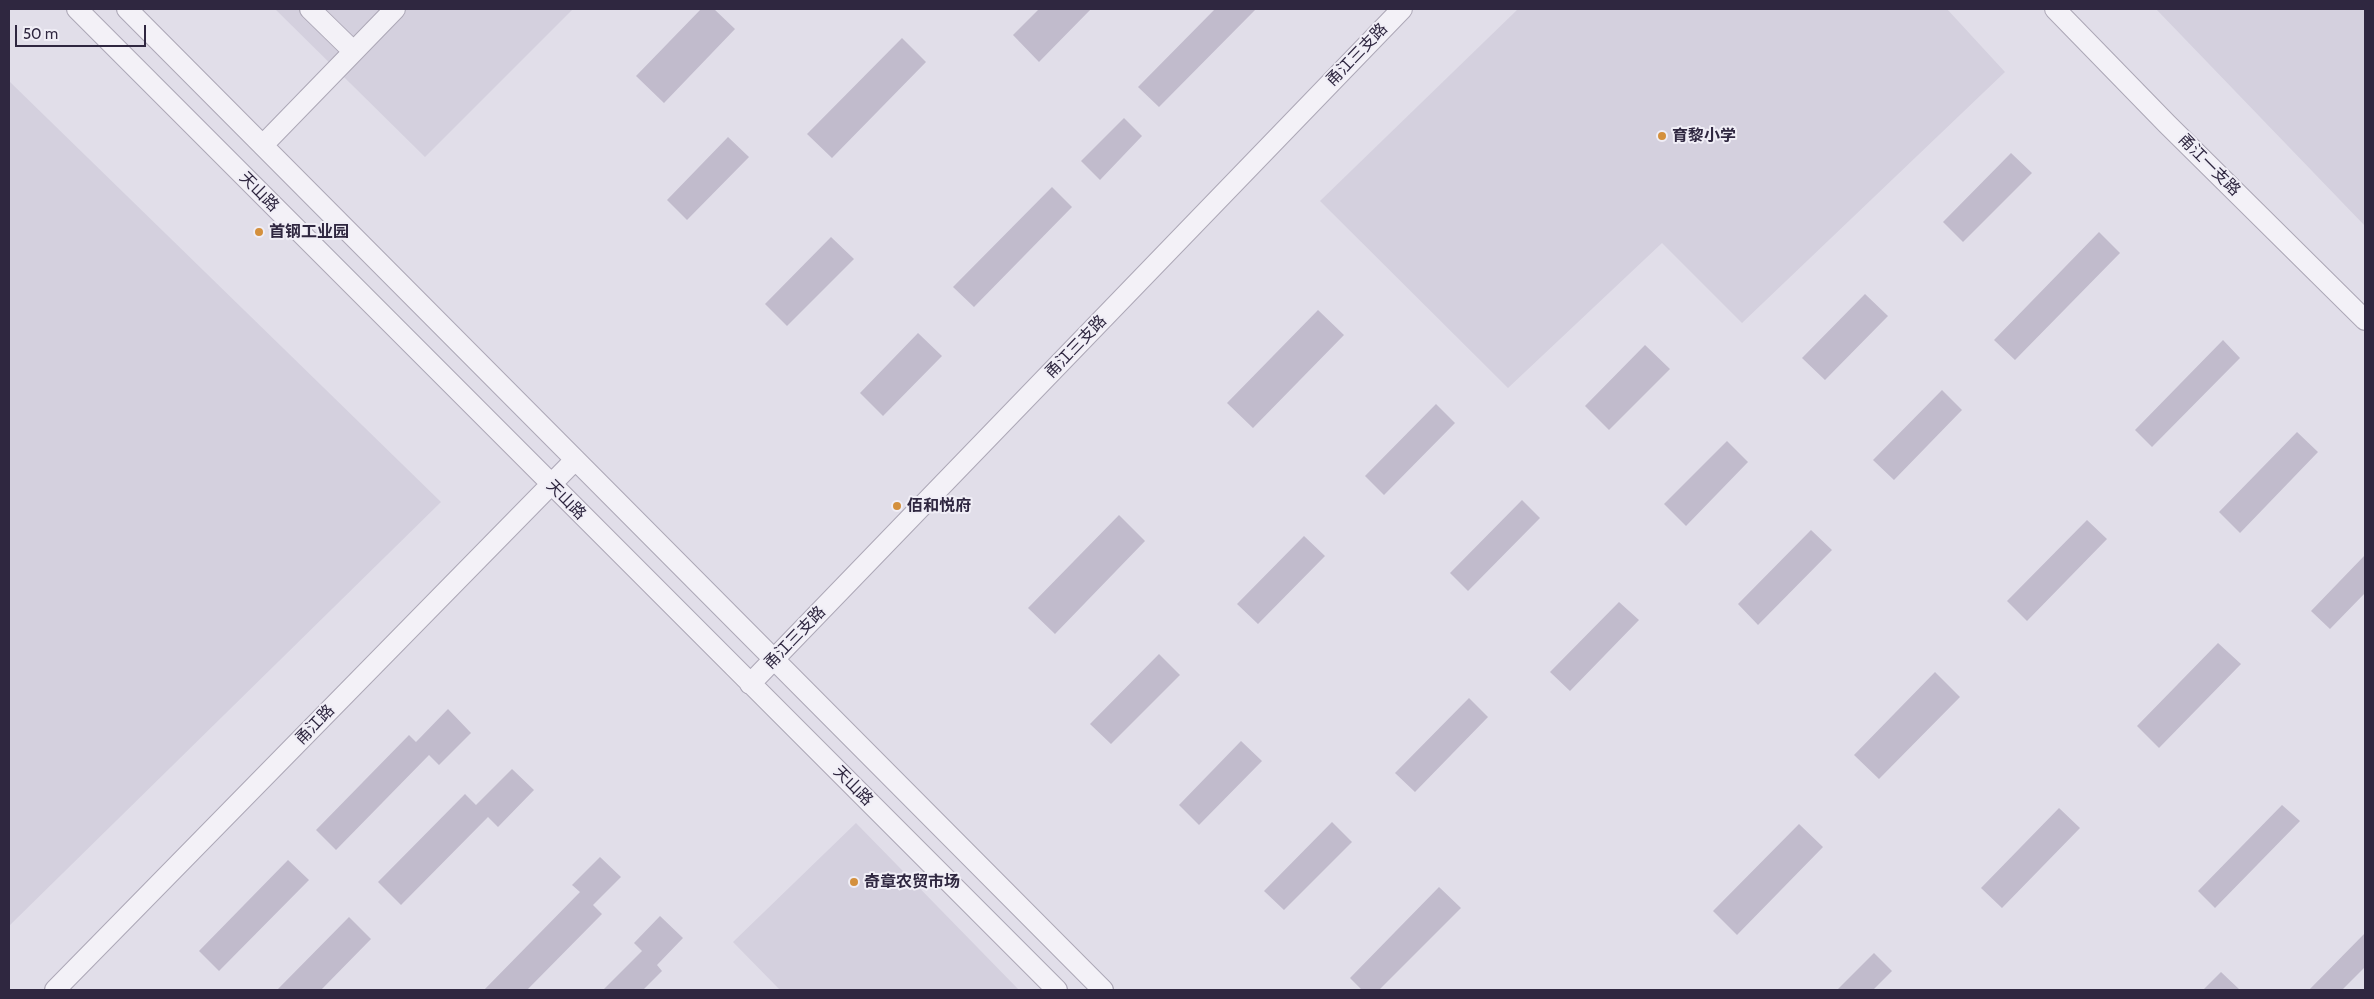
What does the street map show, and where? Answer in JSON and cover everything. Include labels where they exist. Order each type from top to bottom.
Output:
[{"type":"street","name":"天山路","points":[[77,9],[1057,990]]},
{"type":"street","name":"天山路","points":[[127,9],[1103,990]]},
{"type":"street","points":[[310,9],[353,52]]},
{"type":"street","points":[[262,145],[395,9]]},
{"type":"street","name":"甬江三支路","points":[[750,684],[1402,9]]},
{"type":"street","name":"甬江一支路","points":[[2055,9],[2167,124],[2365,320]]},
{"type":"street","name":"甬江路","points":[[55,990],[575,460]]},
{"type":"shaded area","points":[[275,9],[573,9],[425,157]]},
{"type":"shaded area","name":"育黎小学","points":[[1518,9],[1947,9],[2005,72],[1742,323],[1662,243],[1508,388],[1320,201]]},
{"type":"shaded area","points":[[2156,9],[2365,9],[2365,226]]},
{"type":"shaded area","points":[[9,81],[441,502],[9,926]]},
{"type":"shaded area","name":"奇章农贸市场","points":[[856,823],[1019,990],[780,990],[733,942]]},
{"type":"building","points":[[701,9],[714,9],[735,29],[664,103],[636,76]]},
{"type":"building","points":[[1039,9],[1091,9],[1039,62],[1013,35]]},
{"type":"building","points":[[1215,9],[1256,9],[1159,107],[1138,87]]},
{"type":"building","points":[[902,38],[926,62],[832,158],[807,134]]},
{"type":"building","points":[[1124,118],[1142,136],[1100,180],[1081,161]]},
{"type":"building","points":[[728,137],[749,157],[687,220],[667,200]]},
{"type":"building","points":[[2011,153],[2032,173],[1963,242],[1943,222]]},
{"type":"building","points":[[1052,187],[1072,207],[974,307],[953,287]]},
{"type":"building","points":[[2099,232],[2120,253],[2015,360],[1994,340]]},
{"type":"building","points":[[831,237],[854,259],[787,326],[765,304]]},
{"type":"building","points":[[1865,294],[1888,316],[1825,380],[1802,358]]},
{"type":"building","points":[[1318,310],[1344,335],[1253,428],[1227,403]]},
{"type":"building","points":[[918,333],[942,356],[883,416],[860,393]]},
{"type":"building","points":[[2223,340],[2240,358],[2152,447],[2135,430]]},
{"type":"building","points":[[1645,345],[1670,369],[1609,430],[1585,406]]},
{"type":"building","points":[[1942,390],[1962,410],[1894,480],[1873,460]]},
{"type":"building","points":[[1436,404],[1455,423],[1384,495],[1365,476]]},
{"type":"building","points":[[2297,432],[2318,452],[2240,533],[2219,512]]},
{"type":"building","points":[[1727,441],[1748,462],[1686,526],[1664,504]]},
{"type":"building","points":[[1522,500],[1540,518],[1468,591],[1450,573]]},
{"type":"building","points":[[1119,515],[1145,541],[1055,634],[1028,608]]},
{"type":"building","points":[[2087,520],[2107,539],[2027,621],[2007,601]]},
{"type":"building","points":[[1811,530],[1832,550],[1758,625],[1738,604]]},
{"type":"building","points":[[1304,536],[1325,556],[1258,624],[1237,604]]},
{"type":"building","points":[[2365,555],[2365,593],[2330,629],[2311,611]]},
{"type":"building","points":[[1619,602],[1639,620],[1570,691],[1550,672]]},
{"type":"building","points":[[2218,643],[2241,664],[2159,748],[2137,726]]},
{"type":"building","points":[[1159,654],[1180,675],[1111,744],[1090,724]]},
{"type":"building","points":[[1935,672],[1960,697],[1879,779],[1854,755]]},
{"type":"building","points":[[1469,698],[1488,717],[1415,792],[1395,773]]},
{"type":"building","points":[[448,709],[471,733],[439,765],[429,755],[336,850],[316,830],[409,735],[416,742]]},
{"type":"building","points":[[1241,741],[1262,761],[1199,825],[1179,805]]},
{"type":"building","points":[[512,769],[534,790],[498,827],[488,817],[401,905],[378,882],[465,794],[476,805]]},
{"type":"building","points":[[2282,805],[2300,821],[2215,908],[2198,891]]},
{"type":"building","points":[[2059,808],[2080,828],[2002,908],[1981,888]]},
{"type":"building","points":[[1332,822],[1352,842],[1284,910],[1264,891]]},
{"type":"building","points":[[1799,824],[1823,847],[1737,935],[1713,911]]},
{"type":"building","points":[[600,857],[621,877],[593,905],[602,914],[527,990],[484,990],[580,892],[572,885]]},
{"type":"building","points":[[288,860],[309,880],[219,971],[199,951]]},
{"type":"building","points":[[1439,887],[1461,908],[1379,990],[1362,990],[1350,978]]},
{"type":"building","points":[[660,916],[683,938],[657,965],[662,971],[643,990],[603,990],[642,951],[634,943]]},
{"type":"building","points":[[349,917],[371,939],[321,990],[277,990]]},
{"type":"building","points":[[2365,933],[2365,967],[2342,990],[2309,990]]},
{"type":"building","points":[[1874,953],[1892,971],[1873,990],[1837,990]]},
{"type":"building","points":[[2221,972],[2240,990],[2203,990]]},
{"type":"place","name":"育黎小学","points":[[1662,136]]},
{"type":"place","name":"首钢工业园","points":[[259,232]]},
{"type":"place","name":"佰和悦府","points":[[897,506]]},
{"type":"place","name":"奇章农贸市场","points":[[854,882]]}]
